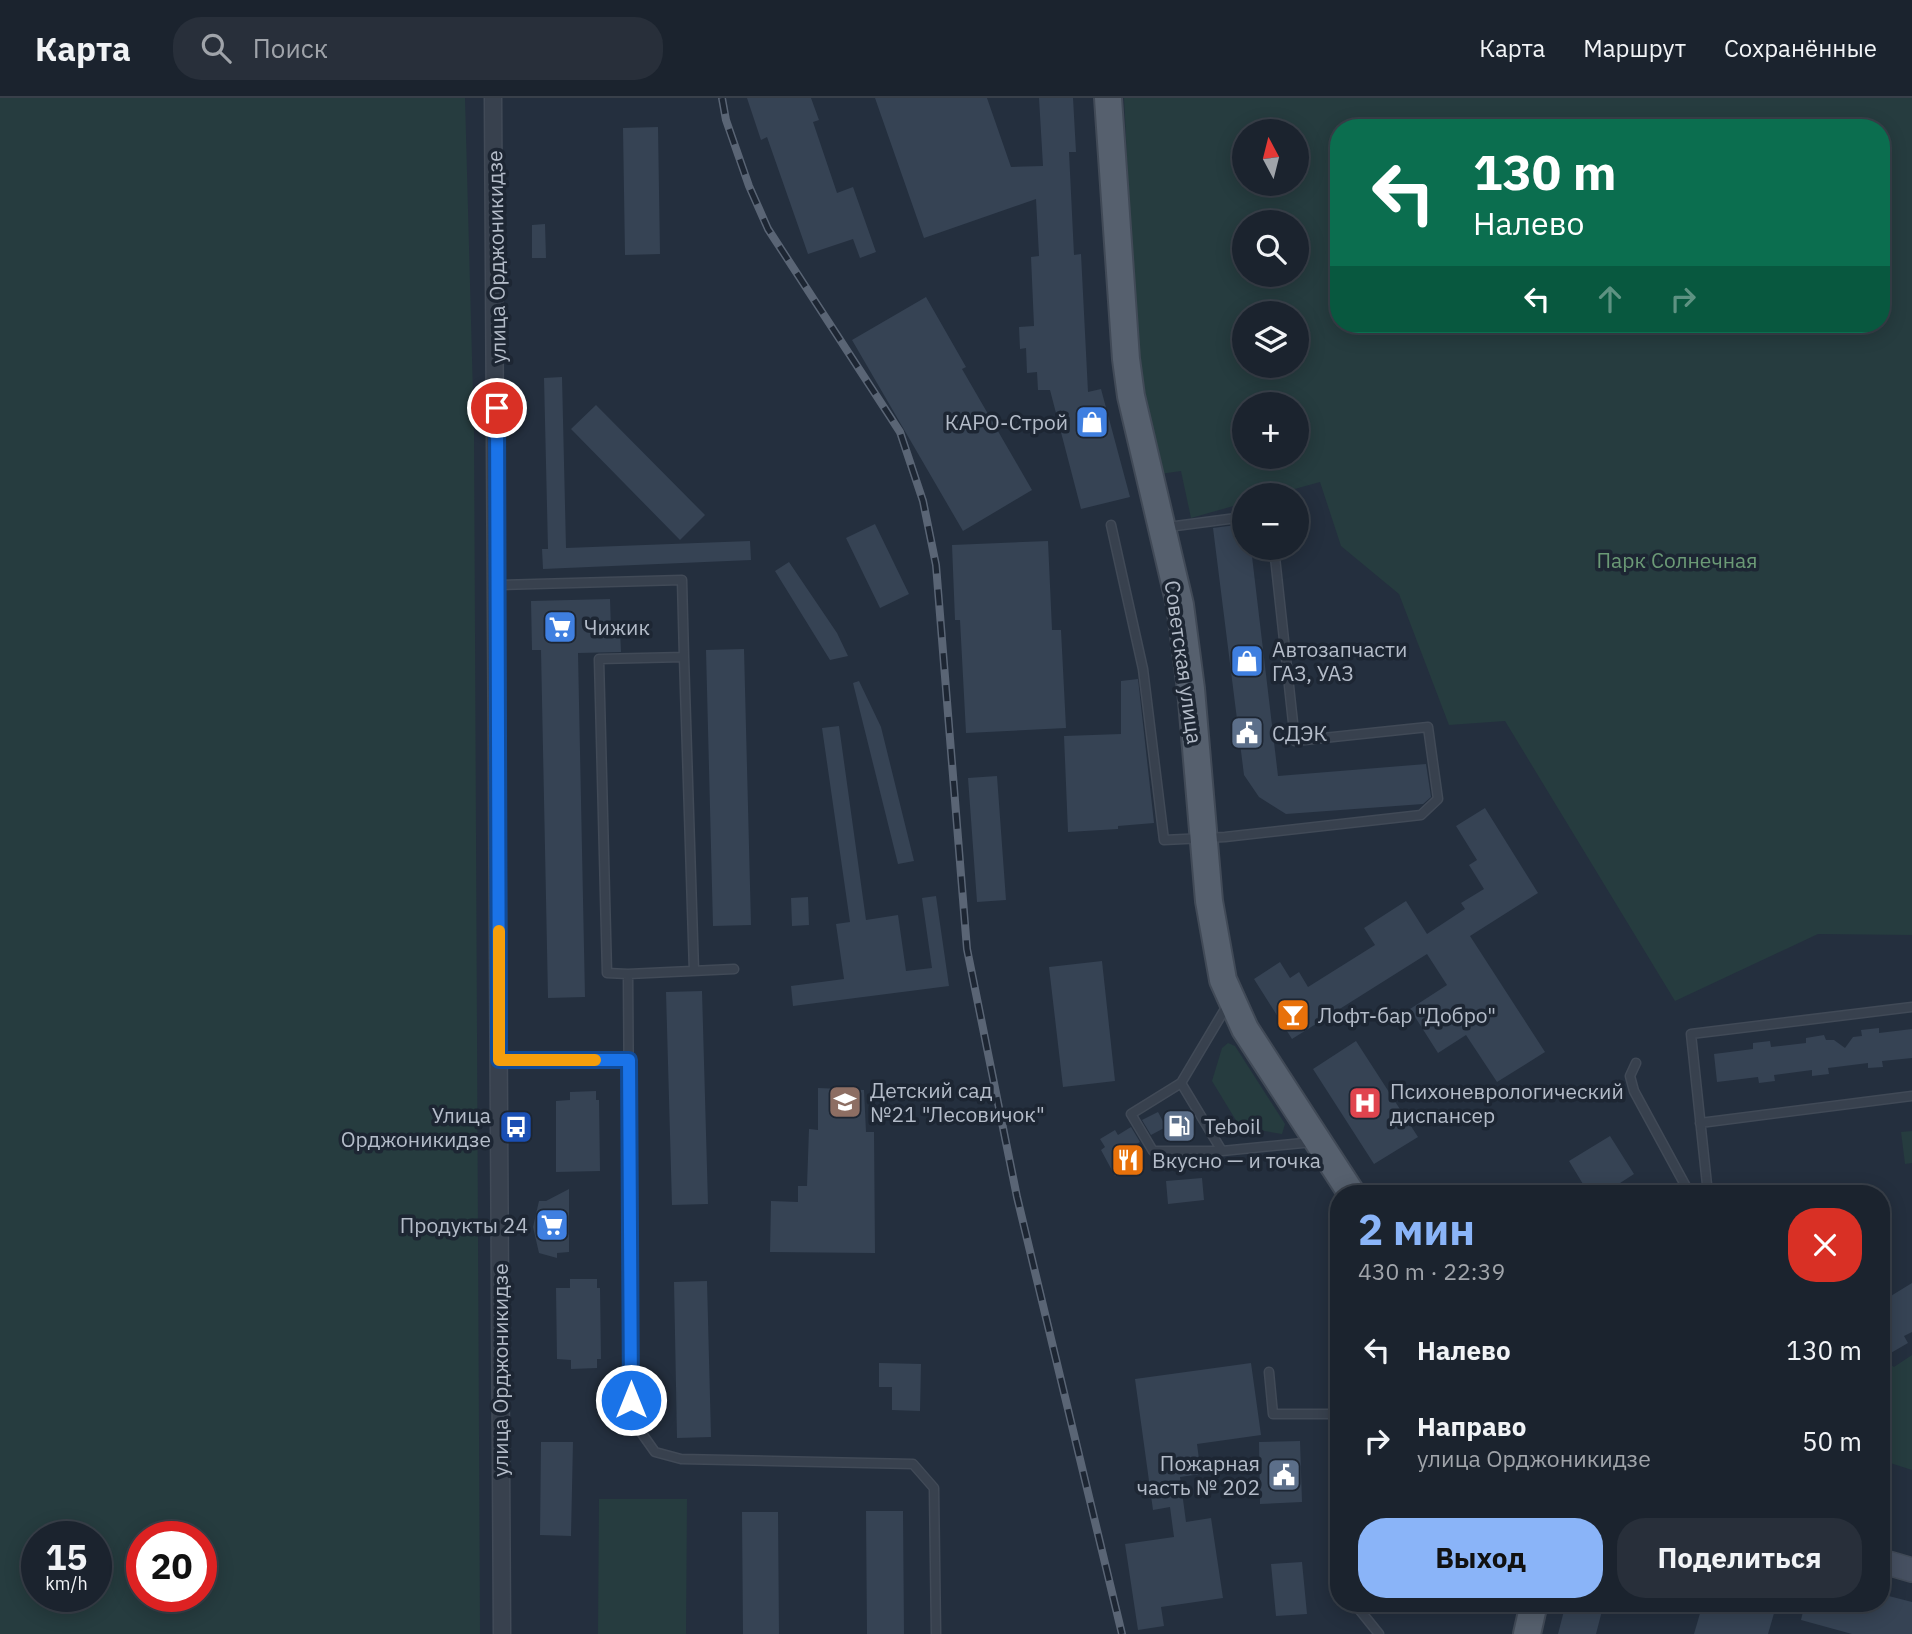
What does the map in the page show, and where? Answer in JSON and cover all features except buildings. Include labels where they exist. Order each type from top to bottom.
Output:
[{"type":"main road","name":"Советская улица","points":[[1108,98],[1126,359],[1131,396],[1181,619],[1217,955],[1230,1002],[1346,1185]]},
{"type":"main road","points":[[1890,1564],[1912,1570]]},
{"type":"main road","points":[[1527,1634],[1532,1612]]},
{"type":"street","name":"улица Орджоникидзе","points":[[493,98],[498,585],[502,1634]]},
{"type":"lane","points":[[1162,528],[1232,519]]},
{"type":"lane","points":[[1111,525],[1143,669],[1164,839],[1203,839],[1421,815],[1438,799],[1428,727],[1295,741],[1275,560]]},
{"type":"lane","points":[[498,585],[682,580],[694,971]]},
{"type":"lane","points":[[684,657],[599,659],[607,973],[734,969]]},
{"type":"lane","points":[[628,974],[631,1400],[638,1428],[655,1452],[681,1459],[913,1464],[934,1488],[936,1634]]},
{"type":"lane","points":[[1230,1002],[1181,1083],[1131,1114],[1153,1151],[1222,1151],[1317,1141]]},
{"type":"lane","points":[[1707,1185],[1691,1034],[1912,1007]]},
{"type":"lane","points":[[499,1060],[629,1060]]},
{"type":"lane","points":[[1636,1063],[1630,1076],[1634,1091],[1685,1185]]},
{"type":"lane","points":[[1181,1083],[1222,1151]]},
{"type":"lane","points":[[1700,1123],[1912,1096]]},
{"type":"lane","points":[[1269,1372],[1273,1414],[1330,1415]]},
{"type":"lane","points":[[1361,1612],[1379,1634]]},
{"type":"green space","points":[[0,98],[465,98],[474,432],[480,1634],[0,1634]]},
{"type":"green space","name":"Парк Солнечная","points":[[1124,98],[1912,98],[1912,935],[1818,934],[1675,1001],[1505,721],[1449,725],[1399,594],[1341,546],[1320,482],[1309,485],[1232,483],[1232,506],[1191,518],[1181,471],[1160,474],[1136,342]]},
{"type":"green space","points":[[1228,1043],[1235,1046],[1285,1124],[1282,1134],[1240,1127],[1212,1081],[1222,1048]]},
{"type":"green space","points":[[1912,1131],[1912,1163],[1905,1164],[1901,1132]]},
{"type":"green space","points":[[1912,1355],[1912,1470],[1890,1463],[1890,1364],[1894,1367]]},
{"type":"green space","points":[[599,1499],[687,1499],[686,1634],[598,1634]]},
{"type":"railway","points":[[722,98],[726,120],[749,186],[768,229],[900,432],[923,501],[936,565],[967,949],[1017,1197],[1122,1634]]},
{"type":"slow traffic","points":[[499,931],[499,1060],[595,1060]]},
{"type":"place","name":"КАРО-Строй","points":[[1092,422]]},
{"type":"place","name":"Чижик","points":[[560,627]]},
{"type":"place","name":"Автозапчасти ГАЗ, УАЗ","points":[[1247,661]]},
{"type":"place","name":"СДЭК","points":[[1247,733]]},
{"type":"place","name":"Лофт-бар \"Добро\"","points":[[1293,1015]]},
{"type":"place","name":"Детский сад №21 \"Лесовичок\"","points":[[845,1102]]},
{"type":"place","name":"Психоневрологический диспансер","points":[[1365,1103]]},
{"type":"place","name":"Teboil","points":[[1179,1126]]},
{"type":"place","name":"Улица Орджоникидзе","points":[[516,1127]]},
{"type":"place","name":"Вкусно — и точка","points":[[1128,1160]]},
{"type":"place","name":"Продукты 24","points":[[552,1225]]},
{"type":"place","name":"Пожарная часть № 202","points":[[1284,1475]]},
{"type":"route","points":[[497,408],[499,1060],[629,1060],[631,1400]]}]
